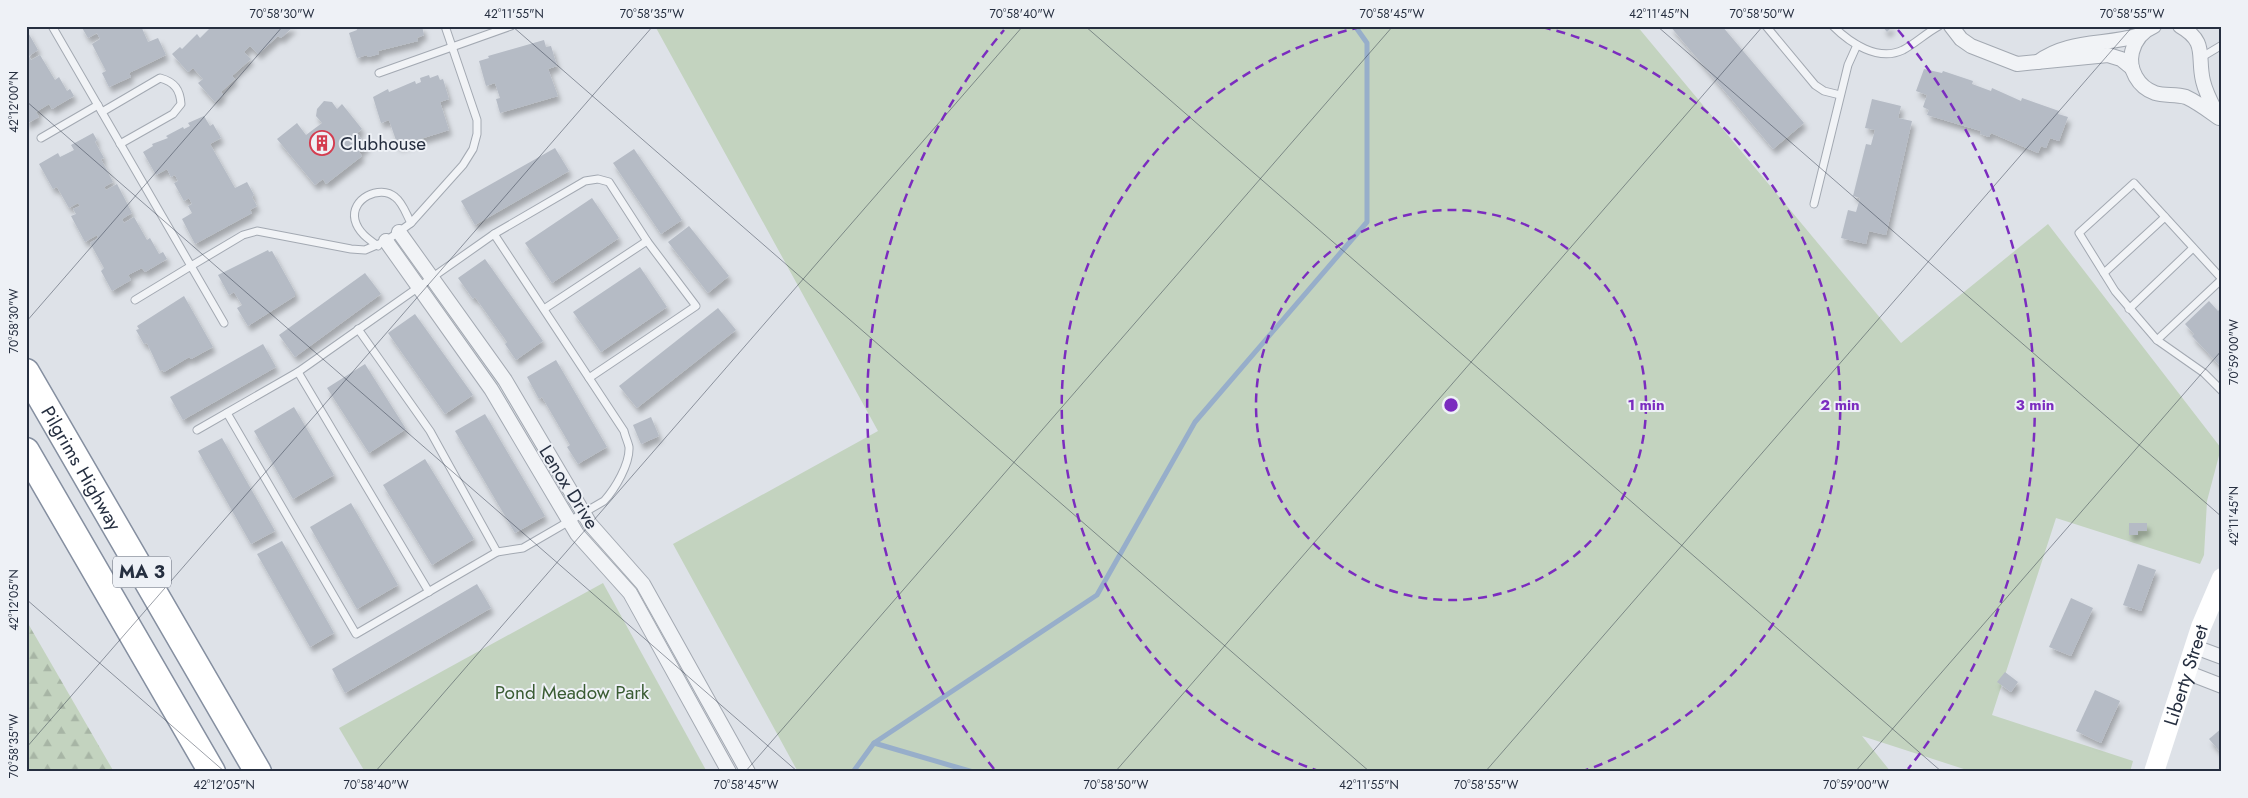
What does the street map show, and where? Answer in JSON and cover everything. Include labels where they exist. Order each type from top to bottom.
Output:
[{"type":"highway","name":"Pilgrims Highway","points":[[26,372],[258,772]]},
{"type":"highway","name":"Pilgrims Highway","points":[[26,451],[212,772]]},
{"type":"main road","name":"Liberty Street","points":[[2154,772],[2186,672],[2222,578]]},
{"type":"street","points":[[1951,26],[1966,43],[2017,64],[2108,56],[2120,59],[2132,68]]},
{"type":"street","points":[[2038,62],[2053,51],[2069,46],[2117,42],[2140,35],[2154,26]]},
{"type":"street","points":[[2180,26],[2195,38],[2202,57],[2203,83],[2220,119]]},
{"type":"street","points":[[2140,35],[2132,51],[2132,68],[2137,79],[2145,88],[2155,93],[2184,97],[2220,119]]},
{"type":"street","name":"Lenox Drive","points":[[405,228],[432,277],[505,380],[582,514],[643,584],[748,772]]},
{"type":"street","name":"Lenox Drive","points":[[382,244],[419,287],[491,389],[569,522],[584,543],[630,593],[729,772]]},
{"type":"street","points":[[2195,647],[2222,657]]},
{"type":"street","points":[[2186,672],[2222,686]]},
{"type":"street","points":[[679,681],[694,674]]},
{"type":"lane","points":[[52,26],[224,323]]},
{"type":"lane","points":[[134,300],[243,235],[257,231],[365,250],[382,244],[405,228],[463,165],[474,149],[477,120],[446,26]]},
{"type":"lane","points":[[379,73],[511,26]]},
{"type":"lane","points":[[1766,26],[1815,85],[1824,91],[1840,95]]},
{"type":"lane","points":[[1833,26],[1857,45],[1876,52],[1895,53],[1939,26]]},
{"type":"lane","points":[[1814,204],[1840,95],[1850,60],[1857,45]]},
{"type":"lane","points":[[2202,57],[2222,45]]},
{"type":"lane","points":[[102,112],[160,78],[170,81],[180,93],[181,104],[173,114],[120,144]]},
{"type":"lane","points":[[41,138],[98,104]]},
{"type":"lane","points":[[197,430],[298,372],[494,234],[585,181],[598,179],[608,182],[647,241],[696,306],[589,378]]},
{"type":"lane","points":[[2157,340],[2222,279],[2134,183],[2079,233],[2129,309],[2157,340],[2204,373],[2222,391]]},
{"type":"lane","points":[[382,244],[363,235],[355,218],[356,210],[368,195],[378,191],[387,191],[391,194],[402,205],[405,228]]},
{"type":"lane","points":[[2104,273],[2165,217]]},
{"type":"lane","points":[[228,413],[356,634],[497,552],[523,548],[582,514],[611,494],[626,462],[629,447],[624,431],[494,234]]},
{"type":"lane","points":[[544,309],[647,241]]},
{"type":"lane","points":[[2129,309],[2193,248]]},
{"type":"lane","points":[[358,329],[430,431],[497,552]]},
{"type":"lane","points":[[298,372],[429,592]]},
{"type":"green space","points":[[655,26],[1637,26],[1901,343],[2048,224],[2221,448],[2207,501],[2204,555],[2200,564],[2056,518],[1992,715],[2133,761],[2130,772],[1973,772],[1862,736],[1891,772],[798,772],[673,544],[878,431]]},
{"type":"green space","name":"Pond Meadow Park","points":[[603,583],[707,772],[365,772],[339,728]]},
{"type":"green space","points":[[26,620],[114,772],[26,772]]},
{"type":"building","points":[[81,26],[141,26],[148,42],[158,38],[166,55],[129,73],[131,77],[109,87],[102,73],[106,71],[92,44],[100,39],[97,33],[88,38]]},
{"type":"building","points":[[212,26],[221,26],[224,29],[227,26],[294,26],[281,38],[278,36],[258,54],[250,46],[244,52],[251,59],[232,76],[235,79],[221,92],[223,95],[215,102],[198,83],[203,79],[193,68],[188,72],[172,54],[180,47],[182,49],[197,34],[200,38]]},
{"type":"building","points":[[356,26],[422,26],[424,35],[417,38],[418,41],[378,51],[379,54],[357,58],[349,33],[357,30]]},
{"type":"building","points":[[1670,26],[1722,26],[1804,123],[1773,149]]},
{"type":"building","points":[[1882,26],[1893,26],[1887,32]]},
{"type":"building","points":[[26,29],[38,50],[29,56],[31,60],[40,55],[55,80],[59,77],[67,91],[70,89],[74,96],[52,109],[49,104],[36,112],[39,117],[26,124]]},
{"type":"building","points":[[544,40],[546,47],[551,46],[557,66],[548,69],[558,96],[500,113],[496,99],[500,98],[495,83],[486,86],[479,61],[489,58],[488,56]]},
{"type":"building","points":[[1924,69],[1942,73],[1943,71],[1973,81],[1972,84],[1991,91],[1992,88],[2021,101],[2022,98],[2059,111],[2058,114],[2068,117],[2059,141],[2050,138],[2046,148],[2041,146],[2038,153],[1991,133],[1989,137],[1980,134],[1981,131],[1927,115],[1929,110],[1923,107],[1927,95],[1916,91]]},
{"type":"building","points":[[429,75],[430,78],[438,75],[440,80],[443,79],[449,99],[440,102],[449,130],[398,146],[389,120],[381,123],[373,97],[388,89],[389,92],[415,81],[416,84],[421,82],[420,78]]},
{"type":"building","points":[[1872,99],[1901,106],[1898,118],[1912,121],[1886,235],[1869,231],[1866,244],[1841,238],[1848,210],[1856,212],[1860,198],[1853,196],[1866,144],[1871,145],[1875,130],[1865,128]]},
{"type":"building","name":"Clubhouse","points":[[324,101],[332,102],[337,109],[342,104],[362,129],[357,133],[367,146],[359,152],[362,156],[326,184],[323,179],[315,185],[277,139],[297,123],[306,135],[322,123],[316,116],[317,109]]},
{"type":"building","points":[[204,116],[210,126],[213,124],[221,138],[210,144],[235,188],[247,182],[257,206],[250,210],[252,213],[195,244],[182,219],[192,213],[188,206],[192,204],[189,198],[184,201],[174,183],[178,181],[175,175],[171,177],[167,169],[156,175],[143,152],[153,146],[152,144],[168,138],[166,136],[183,127],[184,129],[190,126],[188,123]]},
{"type":"building","points":[[93,133],[97,140],[95,142],[104,158],[101,159],[113,182],[104,187],[106,190],[117,184],[132,213],[122,219],[124,223],[134,217],[147,240],[150,238],[159,254],[163,252],[167,259],[145,272],[142,268],[128,275],[131,280],[112,291],[101,271],[104,268],[90,243],[98,238],[97,235],[85,242],[71,216],[76,214],[73,209],[80,206],[78,203],[69,208],[57,187],[53,189],[39,164],[58,153],[60,157],[74,150],[71,145]]},
{"type":"building","points":[[555,148],[569,171],[475,225],[461,201]]},
{"type":"building","points":[[634,149],[682,220],[661,234],[613,163]]},
{"type":"building","points":[[592,198],[619,238],[552,283],[525,243]]},
{"type":"building","points":[[689,226],[729,276],[708,293],[668,242]]},
{"type":"building","points":[[268,250],[269,252],[272,251],[295,292],[295,296],[248,326],[237,308],[242,305],[234,292],[229,295],[218,275]]},
{"type":"building","points":[[485,259],[543,341],[516,360],[505,344],[507,342],[475,297],[473,299],[458,278]]},
{"type":"building","points":[[640,267],[667,307],[601,352],[573,312]]},
{"type":"building","points":[[365,273],[381,294],[295,357],[279,335]]},
{"type":"building","points":[[184,296],[213,347],[191,359],[189,357],[164,372],[163,370],[160,371],[147,343],[144,344],[136,330],[139,329],[137,326]]},
{"type":"building","points":[[2209,301],[2218,311],[2222,307],[2222,368],[2192,336],[2194,334],[2185,324]]},
{"type":"building","points":[[718,308],[736,330],[637,408],[619,386]]},
{"type":"building","points":[[415,314],[473,395],[445,414],[388,333]]},
{"type":"building","points":[[263,344],[276,367],[183,420],[170,397]]},
{"type":"building","points":[[556,360],[607,447],[578,464],[567,447],[570,445],[542,397],[539,399],[527,377]]},
{"type":"building","points":[[365,364],[406,429],[369,453],[327,388]]},
{"type":"building","points":[[294,407],[334,475],[293,499],[254,431]]},
{"type":"building","points":[[485,414],[545,516],[515,533],[455,431]]},
{"type":"building","points":[[651,417],[659,436],[641,444],[633,425]]},
{"type":"building","points":[[222,438],[275,531],[251,544],[198,451]]},
{"type":"building","points":[[425,459],[474,539],[432,565],[383,485]]},
{"type":"building","points":[[351,503],[398,585],[357,609],[310,527]]},
{"type":"building","points":[[2129,523],[2147,523],[2147,531],[2138,531],[2138,535],[2129,535]]},
{"type":"building","points":[[282,541],[334,633],[310,647],[257,554]]},
{"type":"building","points":[[2138,564],[2156,570],[2141,611],[2123,605]]},
{"type":"building","points":[[477,584],[491,608],[345,693],[332,669]]},
{"type":"building","points":[[2071,598],[2093,608],[2071,656],[2049,647]]},
{"type":"building","points":[[2005,672],[2018,682],[2011,692],[1997,682]]},
{"type":"building","points":[[2095,690],[2120,701],[2101,743],[2076,731]]},
{"type":"building","points":[[2222,728],[2222,754],[2209,739]]},
{"type":"waterway","points":[[853,772],[874,743],[1097,595],[1195,422],[1367,222],[1367,43],[1355,26]]},
{"type":"waterway","points":[[874,743],[973,772]]},
{"type":"place","name":"Clubhouse","points":[[322,143]]}]
